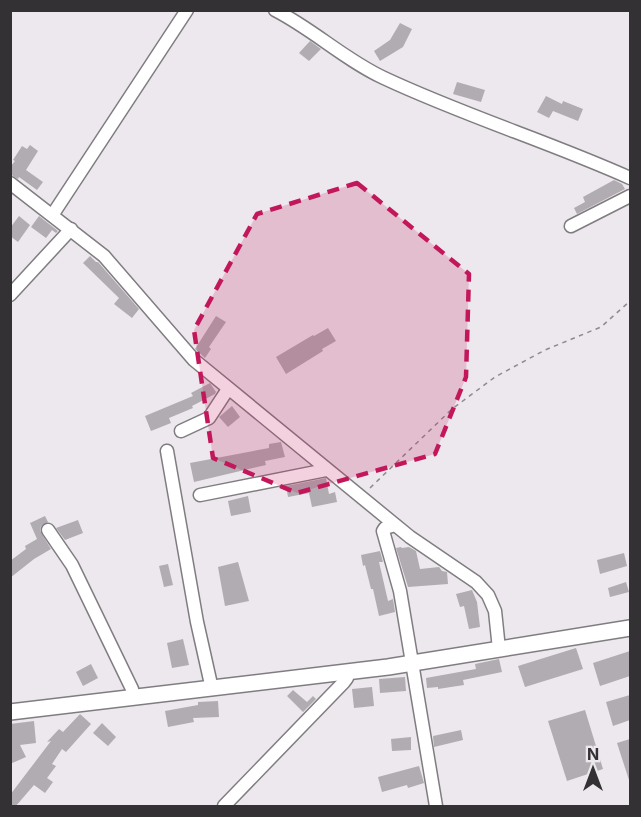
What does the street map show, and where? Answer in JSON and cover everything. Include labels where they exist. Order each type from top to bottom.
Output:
[{"type":"street","points":[[53,214],[187,10]]},
{"type":"street","points":[[275,10],[308,29],[357,63],[405,88],[630,178]]},
{"type":"street","points":[[10,183],[53,214],[104,256],[194,360],[395,525],[476,582],[488,595],[495,611],[499,649]]},
{"type":"street","points":[[571,226],[630,196]]},
{"type":"street","points":[[10,295],[71,229]]},
{"type":"street","points":[[181,431],[209,418],[228,389]]},
{"type":"street","points":[[167,450],[196,622],[212,689]]},
{"type":"street","points":[[200,495],[326,470]]},
{"type":"street","points":[[395,525],[383,531],[400,591],[436,807]]},
{"type":"street","points":[[48,530],[72,565],[132,689],[134,698]]},
{"type":"street","points":[[10,712],[346,672],[630,628]]},
{"type":"street","points":[[224,807],[344,682],[347,678],[346,672]]},
{"type":"path","points":[[360,497],[452,410],[495,377],[545,350],[601,327],[630,301]]},
{"type":"highlighted area","points":[[357,183],[469,274],[466,377],[435,454],[297,493],[213,458],[194,330],[257,214]]},
{"type":"building","points":[[400,23],[412,29],[403,47],[380,61],[374,51],[390,40]]},
{"type":"building","points":[[310,41],[321,49],[309,61],[299,53]]},
{"type":"building","points":[[457,82],[485,90],[481,102],[453,94]]},
{"type":"building","points":[[546,96],[562,104],[563,101],[583,109],[578,121],[553,111],[549,118],[537,112]]},
{"type":"building","points":[[30,145],[38,151],[26,170],[43,182],[37,190],[19,177],[18,179],[10,174],[10,167],[15,161],[13,160],[22,146],[27,149]]},
{"type":"building","points":[[614,180],[622,184],[625,189],[577,214],[574,208],[585,202],[583,197]]},
{"type":"building","points":[[19,216],[30,225],[18,242],[10,236],[10,228]]},
{"type":"building","points":[[39,216],[58,231],[56,233],[52,230],[46,238],[31,227]]},
{"type":"building","points":[[90,256],[98,262],[139,309],[132,318],[114,304],[119,298],[83,263]]},
{"type":"building","points":[[216,316],[226,322],[209,347],[211,349],[205,358],[195,349]]},
{"type":"building","points":[[328,328],[336,341],[286,374],[276,357]]},
{"type":"building","points":[[210,383],[215,394],[192,406],[193,408],[169,418],[171,423],[151,431],[145,416],[193,396],[191,393]]},
{"type":"building","points":[[232,406],[240,417],[228,427],[219,417]]},
{"type":"building","points":[[281,442],[285,457],[265,461],[266,465],[194,482],[190,463],[269,448],[269,444]]},
{"type":"building","points":[[326,478],[329,494],[335,492],[337,502],[312,507],[309,493],[288,497],[286,486]]},
{"type":"building","points":[[248,496],[251,512],[231,516],[228,501]]},
{"type":"building","points":[[45,516],[48,522],[41,526],[40,531],[51,549],[10,578],[10,561],[26,549],[25,546],[37,539],[30,523]]},
{"type":"building","points":[[78,520],[83,533],[65,540],[56,528]]},
{"type":"building","points":[[409,547],[416,551],[420,569],[439,567],[442,571],[447,572],[448,584],[408,587],[396,548]]},
{"type":"building","points":[[380,551],[383,562],[379,562],[388,601],[393,599],[395,612],[379,616],[373,589],[371,589],[361,555]]},
{"type":"building","points":[[624,553],[627,566],[600,574],[597,560]]},
{"type":"building","points":[[238,562],[249,601],[225,606],[218,567]]},
{"type":"building","points":[[168,564],[173,585],[164,587],[159,566]]},
{"type":"building","points":[[626,582],[629,592],[610,597],[608,588]]},
{"type":"building","points":[[472,590],[477,602],[480,627],[469,629],[464,606],[460,607],[456,594]]},
{"type":"building","points":[[183,639],[189,665],[172,668],[167,643]]},
{"type":"building","points":[[576,648],[583,669],[525,687],[518,666]]},
{"type":"building","points":[[630,651],[630,676],[600,686],[593,663]]},
{"type":"building","points":[[499,659],[502,672],[463,680],[464,685],[438,689],[438,687],[427,688],[426,678],[476,669],[475,664]]},
{"type":"building","points":[[91,664],[98,678],[83,686],[76,672]]},
{"type":"building","points":[[405,677],[406,691],[380,693],[379,679]]},
{"type":"building","points":[[372,687],[374,706],[354,708],[352,689]]},
{"type":"building","points":[[293,690],[307,702],[313,696],[316,699],[303,712],[287,696]]},
{"type":"building","points":[[630,695],[630,720],[613,726],[606,702]]},
{"type":"building","points":[[218,701],[219,717],[193,718],[194,722],[168,727],[165,711],[198,705],[198,702]]},
{"type":"building","points":[[585,710],[603,769],[567,781],[548,721]]},
{"type":"building","points":[[80,714],[91,724],[66,752],[62,749],[52,764],[56,766],[47,778],[53,782],[45,793],[34,785],[15,807],[10,807],[10,795],[51,741],[47,742],[59,729],[63,732]]},
{"type":"building","points":[[34,721],[36,743],[20,745],[26,757],[10,764],[10,724]]},
{"type":"building","points":[[102,723],[116,737],[108,746],[93,733]]},
{"type":"building","points":[[461,730],[463,740],[434,747],[433,736]]},
{"type":"building","points":[[411,737],[411,750],[392,751],[391,739]]},
{"type":"building","points":[[630,739],[630,779],[629,780],[617,743]]},
{"type":"building","points":[[419,766],[424,783],[382,792],[378,777]]}]
